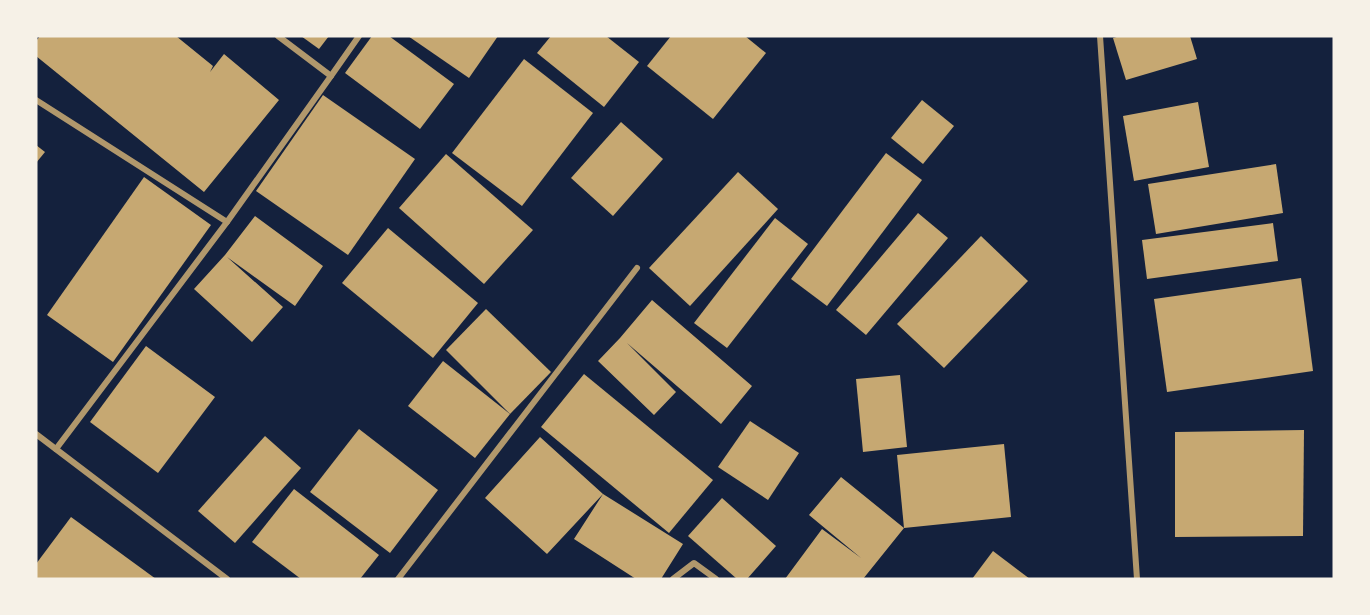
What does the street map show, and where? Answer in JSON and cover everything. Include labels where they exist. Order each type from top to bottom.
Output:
[{"type":"street","points":[[278,36],[331,76]]},
{"type":"street","points":[[56,449],[227,222],[359,36]]},
{"type":"street","points":[[1100,36],[1137,579]]},
{"type":"street","points":[[36,100],[227,222]]},
{"type":"street","points":[[398,579],[637,268]]},
{"type":"street","points":[[36,434],[227,579]]},
{"type":"street","points":[[674,579],[694,563],[716,579]]},
{"type":"building","points":[[40,36],[176,36],[213,66],[210,72],[224,54],[279,100],[204,192],[36,56],[36,41]]},
{"type":"building","points":[[301,36],[329,36],[319,49]]},
{"type":"building","points":[[372,36],[389,36],[454,84],[420,129],[345,73]]},
{"type":"building","points":[[408,36],[498,36],[469,78]]},
{"type":"building","points":[[551,36],[606,36],[639,62],[604,107],[537,53]]},
{"type":"building","points":[[671,36],[745,36],[766,53],[713,119],[647,66]]},
{"type":"building","points":[[1120,36],[1190,36],[1197,59],[1126,80],[1113,38]]},
{"type":"building","points":[[524,59],[593,113],[522,206],[452,153]]},
{"type":"building","points":[[323,95],[415,159],[348,255],[256,191]]},
{"type":"building","points":[[922,100],[954,126],[923,164],[891,138]]},
{"type":"building","points":[[1198,102],[1209,167],[1134,181],[1123,116]]},
{"type":"building","points":[[621,122],[663,159],[613,216],[571,178]]},
{"type":"building","points":[[36,145],[45,152],[36,163]]},
{"type":"building","points":[[886,153],[922,180],[827,306],[791,279]]},
{"type":"building","points":[[446,154],[533,230],[484,284],[399,208]]},
{"type":"building","points":[[1276,164],[1283,213],[1156,234],[1148,184]]},
{"type":"building","points":[[738,172],[778,209],[690,306],[649,268]]},
{"type":"building","points":[[144,177],[211,225],[113,362],[47,315]]},
{"type":"building","points":[[918,213],[948,238],[866,335],[836,310]]},
{"type":"building","points":[[255,216],[323,266],[295,306],[227,257],[283,307],[252,342],[194,289],[225,255]]},
{"type":"building","points":[[775,218],[808,244],[727,348],[694,323]]},
{"type":"building","points":[[1273,223],[1278,261],[1147,279],[1142,240]]},
{"type":"building","points":[[388,228],[478,303],[433,358],[342,283]]},
{"type":"building","points":[[981,236],[1028,281],[944,368],[897,324]]},
{"type":"building","points":[[1301,278],[1313,371],[1167,392],[1154,299]]},
{"type":"building","points":[[652,300],[752,386],[721,424],[627,343],[676,392],[654,415],[598,361]]},
{"type":"building","points":[[486,309],[551,372],[510,414],[446,350]]},
{"type":"building","points":[[146,346],[215,397],[158,473],[90,422]]},
{"type":"building","points":[[443,361],[510,414],[475,458],[408,406]]},
{"type":"building","points":[[584,374],[713,480],[669,533],[541,427]]},
{"type":"building","points":[[900,375],[907,447],[863,452],[856,379]]},
{"type":"building","points":[[750,421],[799,453],[768,500],[718,467]]},
{"type":"building","points":[[359,429],[438,490],[390,553],[310,492]]},
{"type":"building","points":[[1304,430],[1303,536],[1175,537],[1175,432]]},
{"type":"building","points":[[265,436],[301,468],[235,543],[198,511]]},
{"type":"building","points":[[540,437],[603,494],[547,554],[485,498]]},
{"type":"building","points":[[1004,444],[1011,517],[904,528],[897,455]]},
{"type":"building","points":[[841,477],[904,528],[863,579],[785,579],[822,529],[861,558],[809,515]]},
{"type":"building","points":[[294,489],[379,555],[360,579],[301,579],[252,542]]},
{"type":"building","points":[[603,494],[683,544],[661,579],[636,579],[574,539]]},
{"type":"building","points":[[722,498],[776,546],[747,579],[737,579],[688,536]]},
{"type":"building","points":[[71,517],[156,579],[36,579],[36,564]]},
{"type":"building","points":[[993,551],[1030,579],[972,579]]}]
